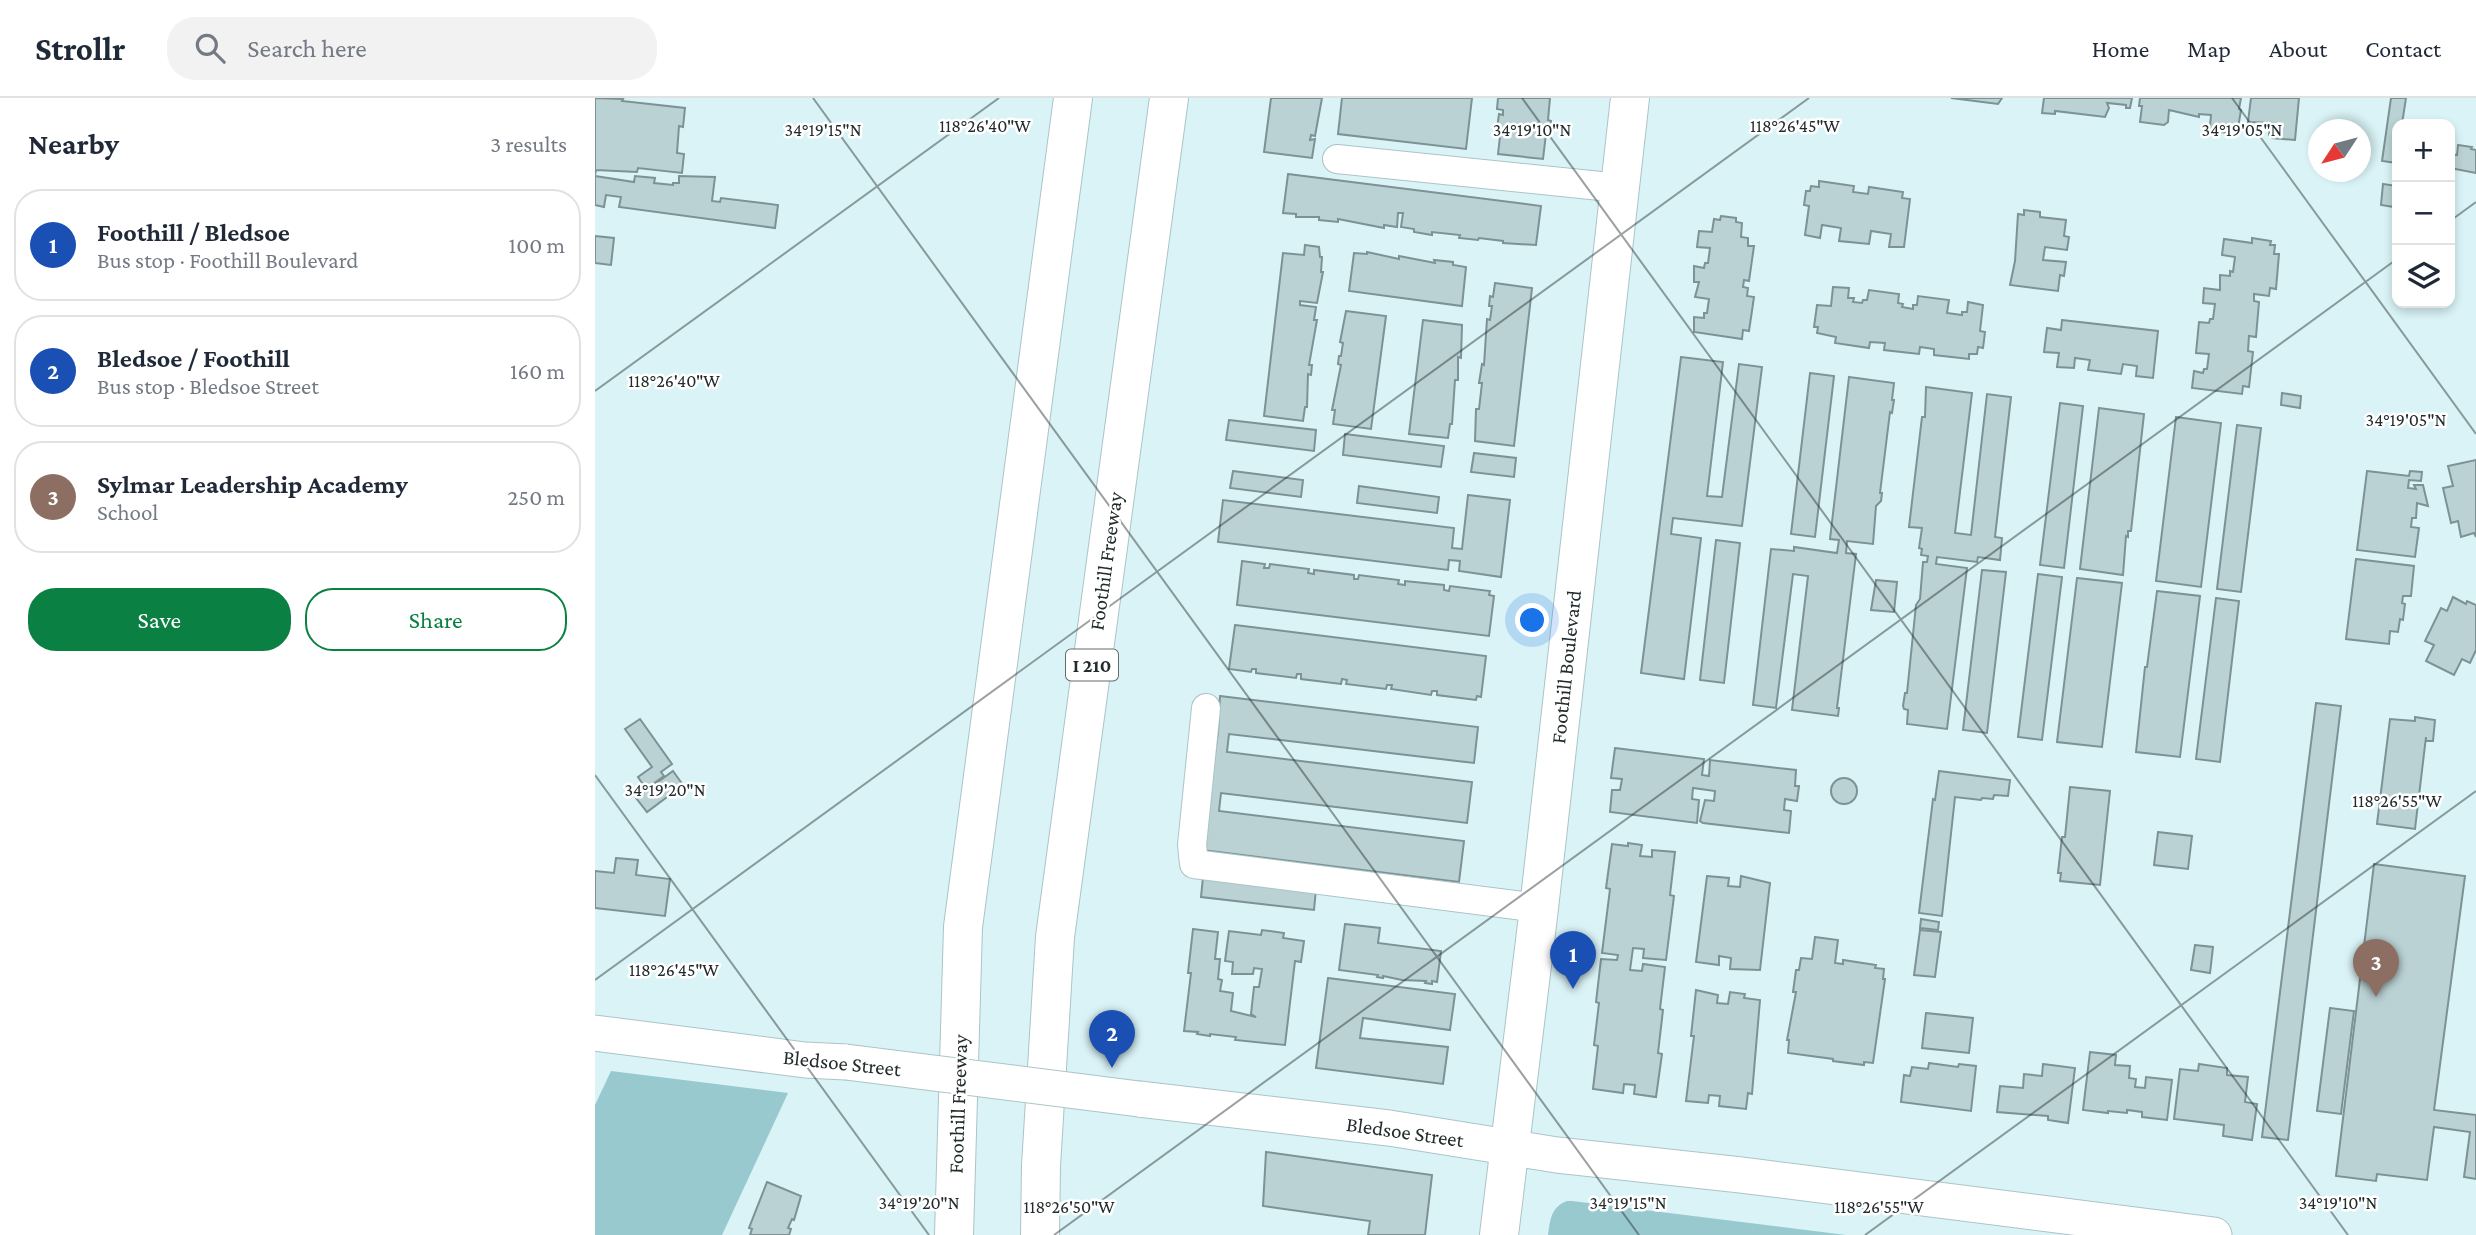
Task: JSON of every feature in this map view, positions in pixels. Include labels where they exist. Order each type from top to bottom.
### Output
[{"type":"main road","name":"Foothill Freeway","points":[[954,1235],[963,927],[1073,98]]},
{"type":"main road","name":"Foothill Freeway","points":[[1040,1235],[1041,1166],[1055,937],[1169,98]]},
{"type":"main road","name":"Foothill Boulevard","points":[[1499,1235],[1539,908],[1630,98]]},
{"type":"street","points":[[1337,159],[1620,188]]},
{"type":"street","points":[[1206,708],[1192,845],[1194,864],[1539,908]]},
{"type":"street","name":"Bledsoe Street","points":[[595,1033],[1388,1128],[1508,1149],[2214,1235]]},
{"type":"shaded area","points":[[611,1071],[788,1093],[722,1235],[595,1235],[595,1105]]},
{"type":"shaded area","points":[[1567,1201],[1846,1235],[1548,1235],[1554,1210]]},
{"type":"building","points":[[595,98],[685,108],[683,127],[679,126],[677,153],[684,154],[682,173],[638,168],[637,172],[596,170],[595,175]]},
{"type":"building","points":[[1271,98],[1322,98],[1315,136],[1311,135],[1310,140],[1315,139],[1312,158],[1264,152]]},
{"type":"building","points":[[1342,98],[1472,98],[1466,149],[1338,134]]},
{"type":"building","points":[[1498,98],[1550,98],[1550,134],[1546,134],[1543,159],[1498,154],[1501,128],[1497,128],[1499,114],[1503,115],[1503,110],[1497,109]]},
{"type":"building","points":[[1951,98],[2002,98],[1998,104]]},
{"type":"building","points":[[2044,98],[2132,98],[2130,108],[2107,103],[2109,108],[2105,117],[2055,111],[2055,114],[2042,113]]},
{"type":"building","points":[[2140,98],[2241,98],[2237,134],[2212,131],[2211,115],[2199,114],[2199,117],[2169,110],[2168,122],[2164,125],[2140,122]]},
{"type":"building","points":[[2251,98],[2299,98],[2295,140],[2272,138],[2269,135],[2273,123],[2248,122]]},
{"type":"building","points":[[2391,98],[2406,98],[2403,119],[2392,119],[2392,162],[2382,161]]},
{"type":"building","points":[[2458,145],[2476,150],[2476,173],[2455,169]]},
{"type":"building","points":[[1288,174],[1541,206],[1536,245],[1414,232],[1414,229],[1401,227],[1403,213],[1398,213],[1397,227],[1384,225],[1384,228],[1338,219],[1338,222],[1319,220],[1319,217],[1296,217],[1296,214],[1283,213]]},
{"type":"building","points":[[595,176],[634,182],[635,176],[655,178],[654,183],[673,185],[679,183],[679,176],[715,177],[712,201],[720,202],[721,198],[778,205],[775,228],[619,207],[621,197],[606,195],[604,207],[595,205]]},
{"type":"building","points":[[1819,181],[1854,186],[1853,192],[1868,194],[1869,187],[1903,192],[1902,198],[1910,199],[1904,247],[1889,247],[1891,234],[1871,231],[1869,244],[1839,241],[1841,228],[1822,225],[1820,238],[1805,235],[1809,206],[1804,205],[1806,191],[1810,191],[1811,186],[1819,187]]},
{"type":"building","points":[[2383,184],[2392,185],[2392,207],[2381,205]]},
{"type":"building","points":[[2024,210],[2040,212],[2040,217],[2066,220],[2064,236],[2069,237],[2067,250],[2045,247],[2043,260],[2066,262],[2064,276],[2060,275],[2058,291],[2010,285],[2015,261],[2018,214],[2024,215]]},
{"type":"building","points":[[1721,216],[1736,218],[1736,222],[1742,223],[1741,237],[1748,238],[1748,246],[1754,246],[1749,281],[1744,280],[1743,287],[1748,288],[1747,296],[1754,297],[1749,331],[1743,330],[1742,339],[1694,332],[1694,317],[1704,318],[1709,299],[1695,297],[1699,282],[1694,282],[1694,266],[1704,268],[1705,263],[1708,263],[1710,248],[1697,247],[1699,231],[1712,232],[1714,219],[1720,220]]},
{"type":"building","points":[[595,236],[614,238],[611,265],[595,263]]},
{"type":"building","points":[[2252,238],[2271,241],[2270,245],[2275,245],[2274,254],[2279,254],[2276,289],[2270,288],[2269,296],[2254,294],[2254,301],[2259,302],[2256,337],[2249,336],[2248,351],[2253,352],[2249,387],[2243,386],[2242,394],[2192,388],[2194,371],[2203,373],[2204,369],[2207,369],[2209,354],[2196,353],[2199,322],[2209,323],[2210,319],[2213,319],[2215,304],[2203,303],[2204,288],[2220,290],[2220,275],[2230,276],[2230,271],[2233,272],[2235,257],[2222,255],[2224,239],[2252,243]]},
{"type":"building","points":[[1305,245],[1319,247],[1323,272],[1317,303],[1300,301],[1300,305],[1316,307],[1314,320],[1317,320],[1303,421],[1264,416],[1283,253],[1304,255]]},
{"type":"building","points":[[1367,252],[1399,259],[1399,256],[1435,263],[1434,260],[1453,262],[1453,265],[1466,267],[1462,306],[1349,291],[1354,253]]},
{"type":"building","points":[[1495,283],[1532,288],[1514,446],[1475,441],[1476,409],[1479,409],[1482,383],[1479,383],[1482,364],[1484,365],[1487,319],[1490,320],[1490,296],[1493,297]]},
{"type":"building","points":[[1833,287],[1849,288],[1848,298],[1854,298],[1853,302],[1862,303],[1867,300],[1869,290],[1899,294],[1898,303],[1903,304],[1902,307],[1913,309],[1913,305],[1917,305],[1918,296],[1949,300],[1947,313],[1962,315],[1962,312],[1967,312],[1968,302],[1983,305],[1980,331],[1985,332],[1983,348],[1978,347],[1977,354],[1969,354],[1969,359],[1934,355],[1934,349],[1920,347],[1919,354],[1884,350],[1885,343],[1870,342],[1869,348],[1835,343],[1836,337],[1817,333],[1818,327],[1814,327],[1817,305],[1831,306]]},
{"type":"building","points":[[1346,311],[1386,316],[1371,429],[1333,424],[1335,410],[1332,410],[1341,365],[1338,364],[1343,343],[1340,342]]},
{"type":"building","points":[[1423,320],[1462,325],[1461,358],[1458,357],[1458,380],[1455,380],[1452,424],[1448,438],[1409,434]]},
{"type":"building","points":[[2062,320],[2158,331],[2153,378],[2136,376],[2137,366],[2123,364],[2121,374],[2088,370],[2090,360],[2075,358],[2074,368],[2057,367],[2059,353],[2044,352],[2047,328],[2061,330]]},
{"type":"building","points":[[1681,357],[1723,362],[1707,496],[1722,497],[1739,364],[1762,367],[1742,526],[1673,518],[1671,534],[1701,538],[1684,679],[1641,673]]},
{"type":"building","points":[[1810,373],[1834,376],[1815,537],[1791,534]]},
{"type":"building","points":[[1849,377],[1894,383],[1894,400],[1892,413],[1890,412],[1881,501],[1876,506],[1873,544],[1847,541],[1846,553],[1856,554],[1838,716],[1792,710],[1808,576],[1793,574],[1776,708],[1753,705],[1771,549],[1794,551],[1794,547],[1837,553],[1839,540],[1830,539]]},
{"type":"building","points":[[1926,387],[1972,393],[1955,533],[1971,535],[1987,394],[2011,397],[1995,537],[2002,538],[2000,560],[1978,557],[1977,562],[1937,557],[1936,564],[1967,568],[1947,729],[1907,724],[1908,710],[1903,706],[1907,693],[1923,562],[1927,562],[1928,556],[1921,555],[1922,549],[1919,548],[1922,528],[1909,527],[1922,417],[1925,417]]},
{"type":"building","points":[[2282,393],[2301,396],[2300,408],[2281,405]]},
{"type":"building","points":[[2060,403],[2083,406],[2064,568],[2040,565]]},
{"type":"building","points":[[2099,408],[2144,414],[2131,531],[2128,531],[2128,537],[2126,536],[2123,575],[2080,569]]},
{"type":"building","points":[[2176,417],[2221,423],[2201,587],[2156,581]]},
{"type":"building","points":[[1229,420],[1316,430],[1314,451],[1226,440]]},
{"type":"building","points":[[2237,425],[2261,428],[2241,592],[2217,589]]},
{"type":"building","points":[[1345,434],[1444,446],[1441,467],[1343,455]]},
{"type":"building","points":[[1474,453],[1516,458],[1514,477],[1471,472]]},
{"type":"building","points":[[2476,460],[2476,537],[2474,533],[2461,537],[2458,521],[2451,523],[2443,488],[2453,486],[2448,466]]},
{"type":"building","points":[[1233,471],[1303,480],[1301,497],[1230,488]]},
{"type":"building","points":[[2367,471],[2409,476],[2410,471],[2422,472],[2421,481],[2409,480],[2408,488],[2416,489],[2414,485],[2423,485],[2428,506],[2417,503],[2416,518],[2412,518],[2411,527],[2419,528],[2415,557],[2357,550]]},
{"type":"building","points":[[1359,486],[1439,497],[1437,513],[1357,503]]},
{"type":"building","points":[[1468,495],[1510,500],[1501,577],[1459,571],[1460,561],[1449,560],[1448,570],[1218,542],[1223,500],[1454,528],[1452,548],[1462,549]]},
{"type":"building","points":[[1716,540],[1740,543],[1724,683],[1700,680]]},
{"type":"building","points":[[2356,559],[2414,566],[2411,596],[2403,596],[2403,620],[2400,619],[2398,632],[2390,631],[2389,644],[2346,639]]},
{"type":"building","points":[[1242,561],[1265,564],[1264,568],[1269,568],[1270,564],[1309,569],[1308,573],[1314,574],[1314,570],[1354,575],[1354,579],[1358,579],[1359,575],[1399,580],[1398,584],[1405,585],[1405,581],[1444,585],[1444,590],[1449,591],[1450,586],[1490,591],[1489,595],[1494,596],[1489,636],[1237,605]]},
{"type":"building","points":[[1982,570],[2006,572],[1987,733],[1963,730]]},
{"type":"building","points":[[2038,574],[2062,577],[2042,740],[2018,737]]},
{"type":"building","points":[[2077,578],[2122,583],[2102,747],[2057,742]]},
{"type":"building","points":[[1876,580],[1897,582],[1894,612],[1871,610]]},
{"type":"building","points":[[2157,591],[2200,596],[2180,757],[2136,752]]},
{"type":"building","points":[[2453,597],[2466,604],[2467,601],[2476,605],[2476,650],[2470,663],[2462,659],[2454,675],[2426,661],[2434,645],[2425,641],[2441,608],[2447,611]]},
{"type":"building","points":[[2216,598],[2239,601],[2220,762],[2196,759]]},
{"type":"building","points":[[1235,625],[1486,656],[1481,697],[1477,696],[1476,700],[1437,695],[1437,691],[1432,691],[1431,695],[1391,689],[1392,685],[1387,685],[1386,689],[1346,684],[1347,680],[1342,679],[1341,684],[1301,679],[1301,674],[1297,674],[1296,678],[1256,673],[1256,669],[1251,672],[1229,669]]},
{"type":"building","points":[[1220,696],[1478,727],[1474,763],[1229,734],[1227,752],[1472,782],[1467,823],[1221,793],[1219,811],[1464,841],[1459,882],[1202,850],[1218,732]]},
{"type":"building","points":[[2316,703],[2341,706],[2288,1140],[2262,1137]]},
{"type":"building","points":[[2415,717],[2435,720],[2433,741],[2426,741],[2426,737],[2415,829],[2377,824],[2390,719],[2415,721]]},
{"type":"building","points":[[640,719],[672,764],[661,772],[664,776],[646,789],[638,777],[652,767],[625,729]]},
{"type":"building","points":[[1615,748],[1704,759],[1702,775],[1709,776],[1710,760],[1796,770],[1795,786],[1799,786],[1797,801],[1785,799],[1784,810],[1791,811],[1789,833],[1703,823],[1700,821],[1705,800],[1714,801],[1715,791],[1693,788],[1692,799],[1699,800],[1697,823],[1610,812],[1612,790],[1620,790],[1622,779],[1611,778]]},
{"type":"building","points":[[673,771],[683,785],[647,812],[636,798]]},
{"type":"building","points":[[1939,771],[2010,780],[2008,796],[1994,795],[1993,799],[1981,800],[1955,797],[1942,916],[1919,913]]},
{"type":"building","points":[[1844,778],[1854,781],[1857,791],[1854,801],[1844,804],[1834,801],[1831,791],[1834,781]]},
{"type":"building","points":[[2070,787],[2110,791],[2100,885],[2060,881],[2061,873],[2058,873]]},
{"type":"building","points":[[2158,832],[2192,836],[2188,869],[2154,865]]},
{"type":"building","points":[[1628,843],[1642,845],[1640,856],[1652,857],[1652,850],[1675,852],[1670,895],[1674,896],[1666,960],[1643,958],[1644,949],[1633,948],[1630,970],[1642,971],[1643,964],[1665,967],[1658,1053],[1662,1054],[1656,1097],[1634,1094],[1635,1085],[1624,1084],[1623,1093],[1593,1089],[1598,1046],[1594,1045],[1599,1003],[1596,1002],[1601,959],[1617,960],[1618,955],[1602,953],[1610,889],[1606,888],[1612,844],[1628,846]]},
{"type":"building","points":[[616,858],[638,860],[636,875],[670,879],[665,916],[595,908],[595,871],[614,873]]},
{"type":"building","points":[[2374,864],[2465,876],[2434,1110],[2476,1115],[2476,1179],[2464,1177],[2470,1132],[2434,1127],[2427,1180],[2377,1174],[2376,1181],[2336,1176]]},
{"type":"building","points":[[1707,876],[1729,878],[1728,886],[1740,887],[1741,876],[1770,883],[1760,970],[1730,969],[1731,958],[1719,956],[1719,965],[1696,962]]},
{"type":"building","points":[[1203,877],[1316,889],[1314,910],[1201,897]]},
{"type":"building","points":[[1921,919],[1939,922],[1938,930],[1920,928]]},
{"type":"building","points":[[1345,924],[1380,928],[1378,943],[1441,951],[1437,982],[1432,981],[1432,984],[1425,983],[1426,981],[1383,978],[1339,970]]},
{"type":"building","points":[[1193,929],[1218,932],[1215,959],[1220,959],[1220,991],[1233,993],[1231,1011],[1256,1017],[1251,1014],[1254,987],[1259,987],[1262,969],[1254,968],[1253,974],[1232,974],[1233,962],[1225,961],[1229,931],[1261,935],[1262,930],[1284,933],[1283,938],[1304,941],[1301,962],[1295,961],[1285,1045],[1184,1031]]},
{"type":"building","points":[[1920,930],[1941,932],[1935,977],[1914,975]]},
{"type":"building","points":[[1815,937],[1838,940],[1835,963],[1843,964],[1843,960],[1876,965],[1875,968],[1884,969],[1885,979],[1873,1063],[1864,1062],[1864,1065],[1788,1053],[1787,1040],[1796,992],[1793,992],[1796,970],[1799,970],[1801,958],[1812,959]]},
{"type":"building","points":[[2195,945],[2213,947],[2210,973],[2191,970]]},
{"type":"building","points":[[1328,978],[1455,994],[1450,1030],[1363,1018],[1360,1038],[1448,1047],[1443,1084],[1316,1068]]},
{"type":"building","points":[[1696,990],[1718,995],[1717,1003],[1728,1004],[1730,992],[1745,994],[1744,998],[1760,1000],[1752,1094],[1748,1093],[1746,1109],[1719,1106],[1720,1096],[1709,1095],[1708,1103],[1686,1101],[1694,1036],[1691,1036]]},
{"type":"building","points":[[2330,1008],[2354,1011],[2341,1114],[2317,1111]]},
{"type":"building","points":[[1926,1013],[1973,1018],[1969,1053],[1922,1048]]},
{"type":"building","points":[[2090,1052],[2116,1055],[2115,1065],[2130,1066],[2129,1078],[2136,1079],[2135,1087],[2145,1088],[2146,1077],[2172,1080],[2167,1120],[2142,1117],[2142,1112],[2127,1110],[2127,1113],[2108,1113],[2083,1110]]},
{"type":"building","points":[[1929,1063],[1958,1067],[1959,1064],[1976,1066],[1971,1111],[1901,1102],[1904,1075],[1910,1076],[1912,1067],[1928,1069]]},
{"type":"building","points":[[2043,1064],[2075,1068],[2068,1123],[2048,1120],[2048,1116],[1997,1112],[2000,1086],[2023,1088],[2024,1074],[2042,1076]]},
{"type":"building","points":[[2199,1064],[2227,1068],[2227,1075],[2248,1077],[2245,1102],[2257,1104],[2252,1140],[2223,1136],[2224,1125],[2174,1119],[2180,1069],[2198,1071]]},
{"type":"building","points":[[1266,1152],[1432,1175],[1425,1235],[1368,1235],[1370,1221],[1263,1206]]},
{"type":"building","points":[[767,1182],[801,1196],[794,1220],[792,1219],[788,1228],[791,1229],[789,1235],[750,1235],[752,1229],[749,1228]]},
{"type":"place","name":"Foothill / Bledsoe","points":[[1573,989]]},
{"type":"place","name":"Sylmar Leadership Academy","points":[[2376,997]]},
{"type":"place","name":"Bledsoe / Foothill","points":[[1112,1068]]}]
